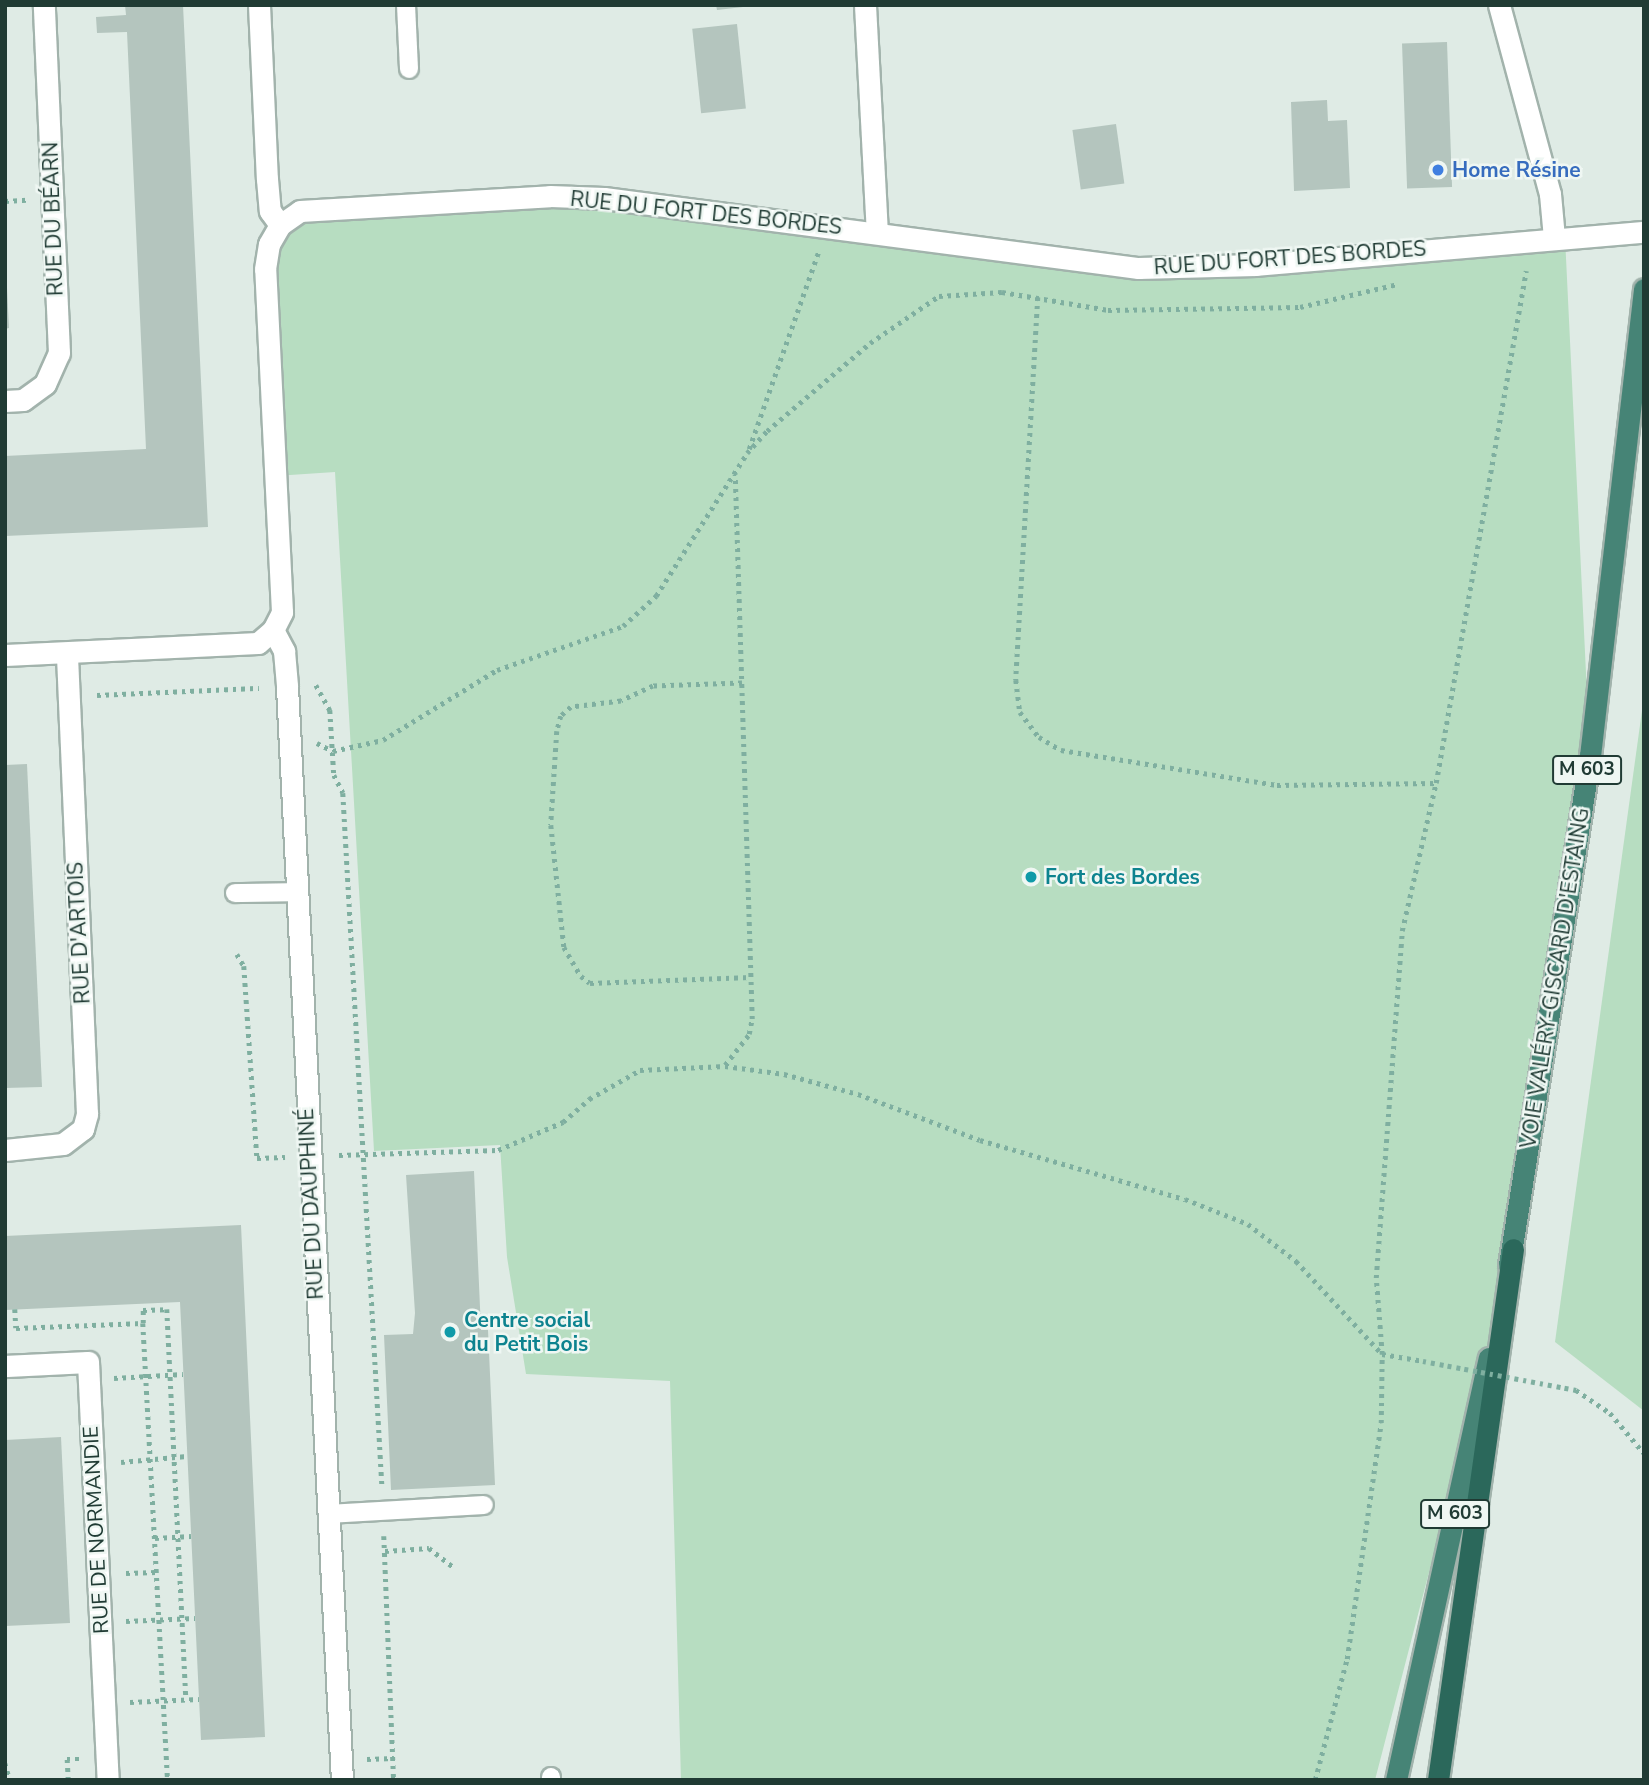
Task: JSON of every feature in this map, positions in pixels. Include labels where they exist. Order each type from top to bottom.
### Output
[{"type":"highway","name":"VOIE VALÉRY-GISCARD D'ESTAING","points":[[1513,1249],[1590,756],[1644,289]]},
{"type":"highway","name":"M 603","points":[[1396,1780],[1513,1249]]},
{"type":"highway","points":[[1438,1780],[1513,1249]]},
{"type":"street","name":"RUE DU BÉARN","points":[[5,401],[23,400],[45,384],[59,354],[44,5]]},
{"type":"street","points":[[5,655],[258,643],[272,630],[282,612],[265,269],[269,244],[280,225],[271,211],[267,179],[258,5]]},
{"type":"street","points":[[865,5],[877,232]]},
{"type":"street","points":[[1499,5],[1560,238]]},
{"type":"street","name":"RUE DU FORT DES BORDES","points":[[280,225],[300,211],[318,208],[550,195],[604,198],[825,225],[1138,268],[1256,265],[1644,232]]},
{"type":"street","name":"RUE DU DAUPHINÉ","points":[[272,630],[284,651],[342,1780]]},
{"type":"street","name":"RUE D'ARTOIS","points":[[5,1150],[63,1144],[83,1129],[87,1114],[67,653]]},
{"type":"street","points":[[5,1366],[88,1362],[88,1381]]},
{"type":"street","name":"RUE DE NORMANDIE","points":[[88,1381],[108,1780]]},
{"type":"lane","points":[[406,5],[409,69]]},
{"type":"lane","points":[[235,893],[296,892]]},
{"type":"lane","points":[[328,1514],[484,1506]]},
{"type":"path","points":[[289,741],[310,739],[333,751],[383,740],[497,670],[623,626],[656,596],[747,453],[825,225]]},
{"type":"path","points":[[1315,1780],[1347,1659],[1381,1423],[1382,1354],[1376,1278],[1402,931],[1436,783],[1521,313],[1527,266],[1513,267]]},
{"type":"path","points":[[747,453],[870,343],[939,296],[1002,292],[1108,310],[1300,307],[1409,282]]},
{"type":"path","points":[[1038,297],[1016,680],[1020,712],[1039,737],[1061,750],[1277,785],[1436,783]]},
{"type":"path","points":[[725,1066],[749,1034],[751,977],[735,473]]},
{"type":"path","points":[[741,684],[653,686],[621,701],[571,706],[561,716],[557,731],[551,825],[564,947],[581,976],[590,983],[751,977]]},
{"type":"path","points":[[237,954],[244,966],[257,1158],[498,1150],[564,1122],[589,1099],[640,1070],[725,1066],[784,1074],[858,1094],[980,1140],[1185,1199],[1248,1224],[1296,1261],[1382,1354],[1576,1390],[1610,1413],[1644,1453]]},
{"type":"path","points":[[15,1309],[16,1328],[143,1322]]},
{"type":"path","points":[[168,1780],[143,1310],[167,1309],[187,1699]]},
{"type":"path","points":[[88,1381],[183,1374]]},
{"type":"path","points":[[93,1465],[187,1456]]},
{"type":"path","points":[[155,1538],[191,1536]]},
{"type":"path","points":[[385,1550],[429,1548],[453,1567]]},
{"type":"path","points":[[100,1622],[195,1618]]},
{"type":"path","points":[[104,1703],[199,1699]]},
{"type":"path","points":[[5,1763],[10,1780]]},
{"type":"green space","points":[[550,196],[1138,268],[1565,237],[1590,756],[1513,1249],[1375,1780],[681,1780],[670,1381],[526,1374],[507,1257],[500,1145],[374,1151],[335,472],[275,476],[265,269],[300,211]]},
{"type":"green space","points":[[1644,696],[1644,1411],[1555,1342]]},
{"type":"building","points":[[125,5],[183,5],[208,527],[5,536],[5,456],[146,449],[127,32],[97,33],[96,17],[126,15]]},
{"type":"building","points":[[716,5],[743,5],[743,7],[717,10]]},
{"type":"building","points":[[737,24],[746,109],[701,113],[692,29]]},
{"type":"building","points":[[1447,42],[1452,187],[1407,188],[1402,44]]},
{"type":"building","points":[[1327,100],[1328,121],[1347,120],[1350,188],[1294,191],[1291,102]]},
{"type":"building","points":[[1116,124],[1124,183],[1081,190],[1072,130]]},
{"type":"building","points":[[5,288],[9,328],[5,329]]},
{"type":"building","points":[[27,764],[42,1087],[5,1088],[5,765]]},
{"type":"building","name":"Centre social du Petit Bois","points":[[474,1171],[481,1330],[488,1330],[495,1485],[391,1490],[384,1335],[413,1334],[415,1313],[406,1175]]},
{"type":"building","points":[[241,1225],[265,1737],[201,1740],[180,1302],[5,1310],[5,1236]]},
{"type":"building","points":[[61,1437],[70,1623],[5,1626],[5,1440]]},
{"type":"place","name":"Home Résine","points":[[1438,170]]},
{"type":"place","name":"Fort des Bordes","points":[[1031,877]]},
{"type":"place","name":"Centre social du Petit Bois","points":[[450,1332]]}]
